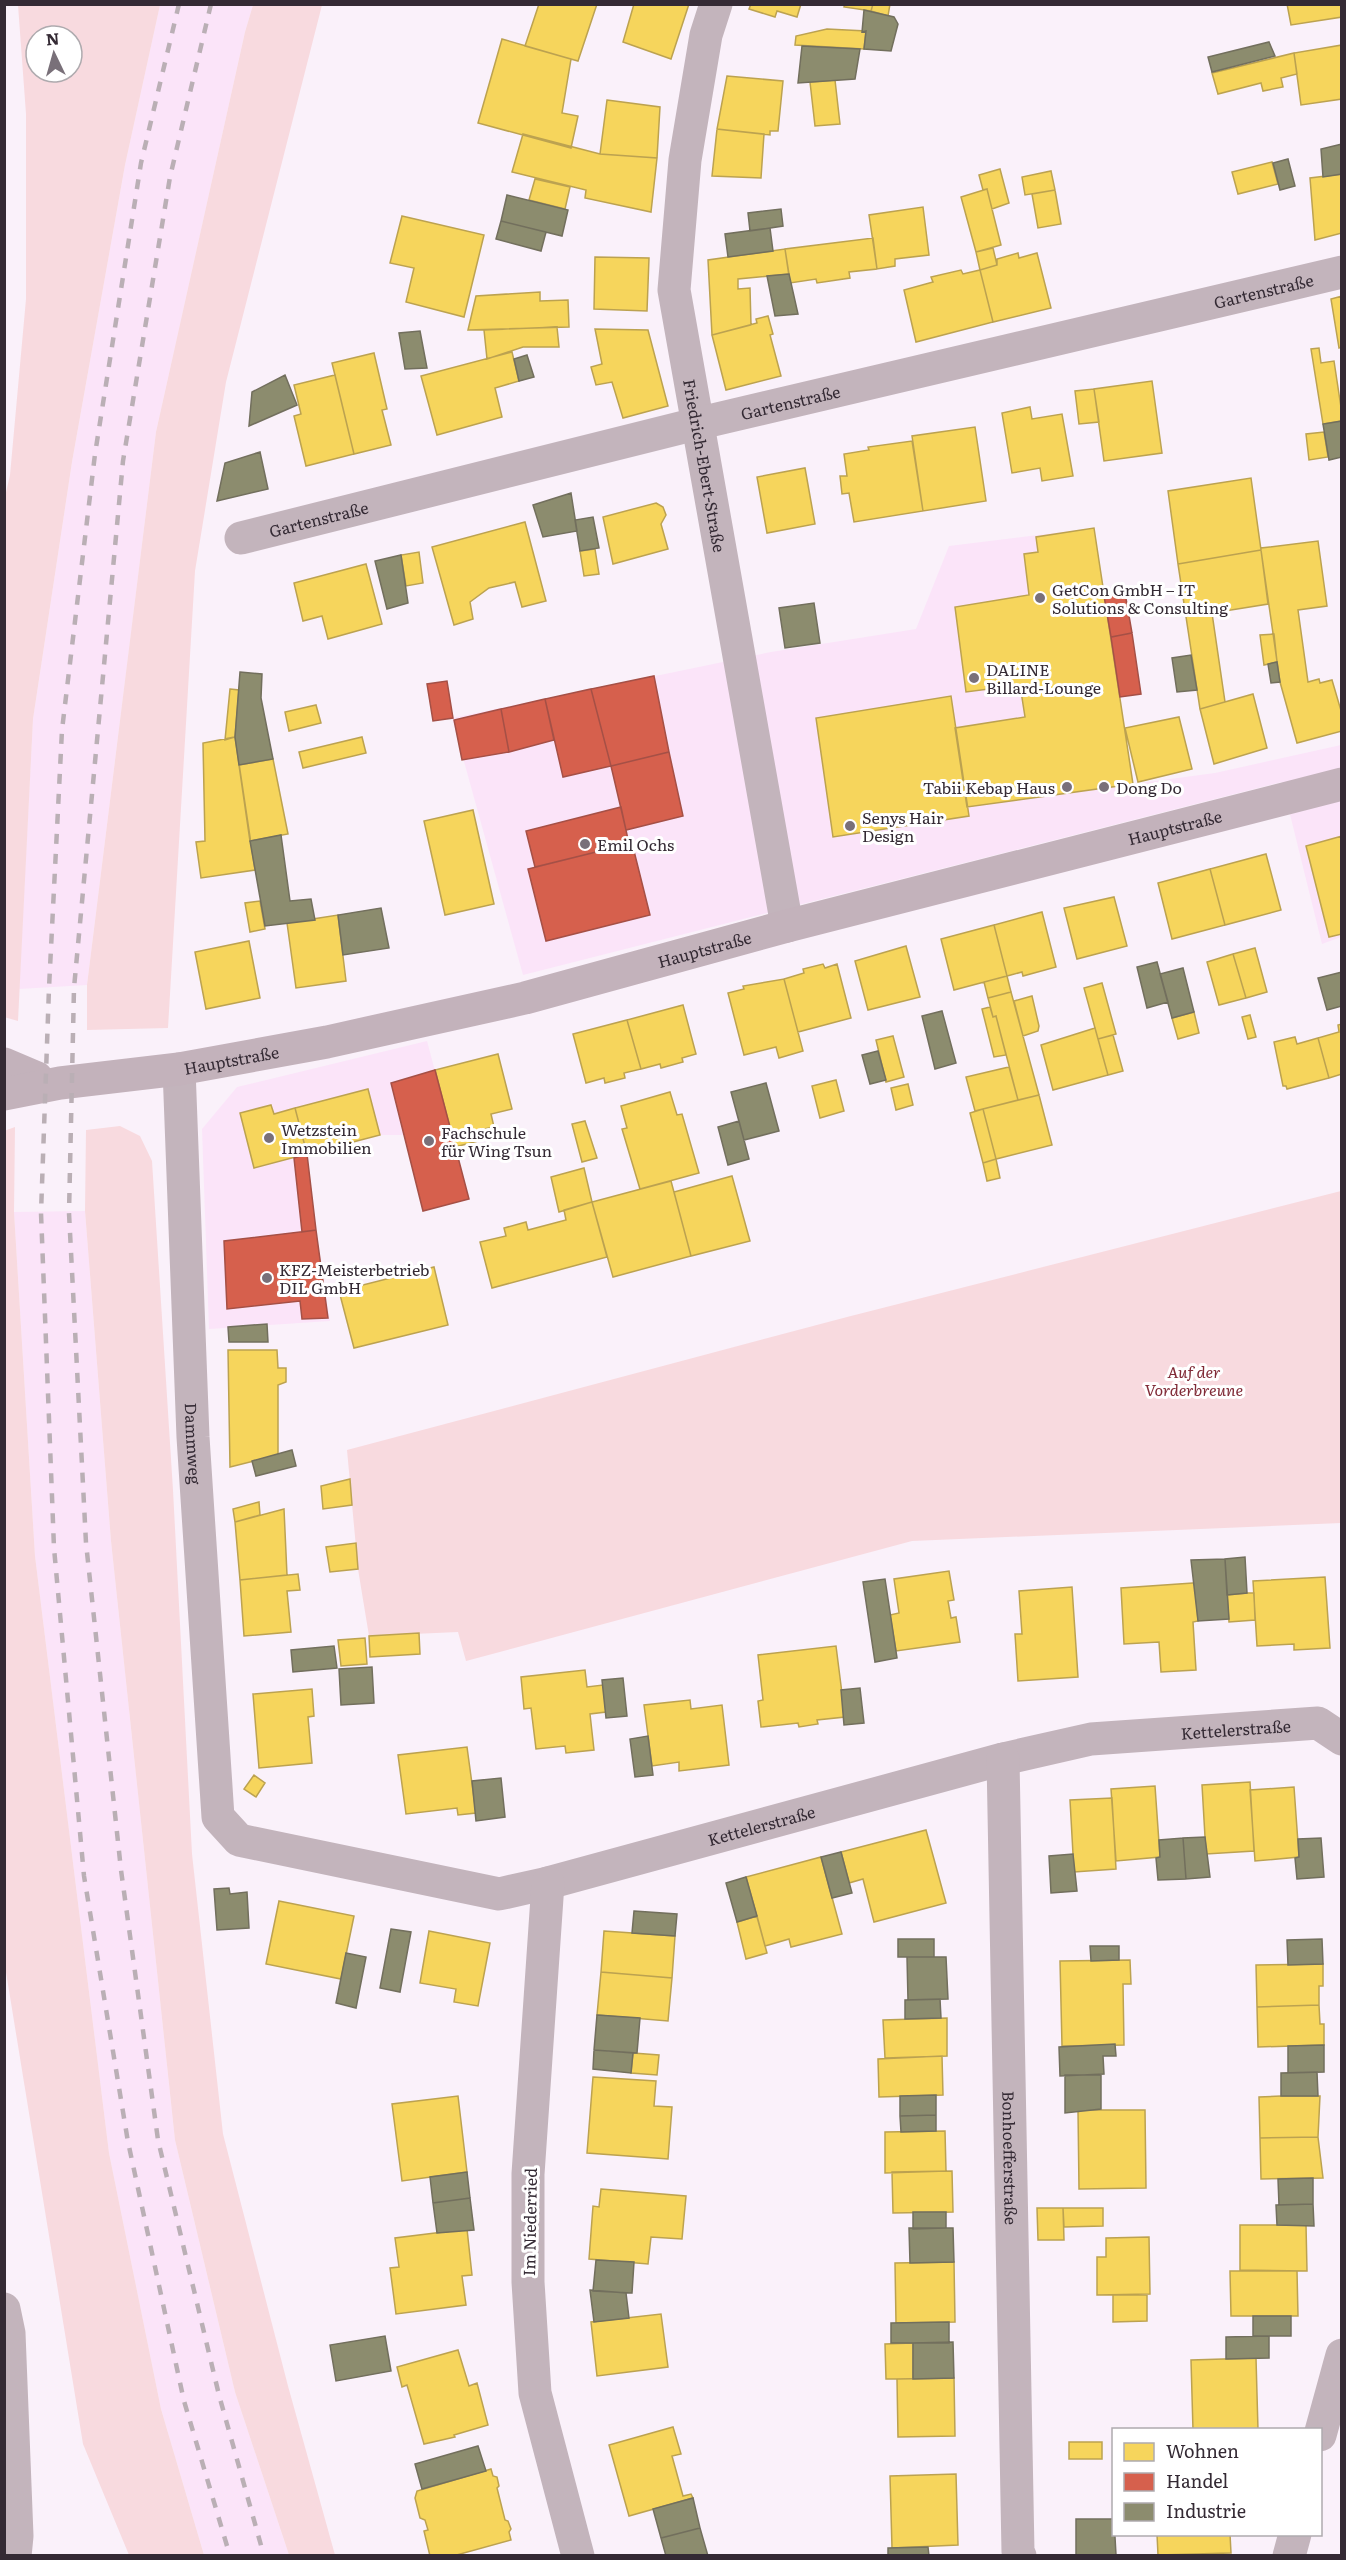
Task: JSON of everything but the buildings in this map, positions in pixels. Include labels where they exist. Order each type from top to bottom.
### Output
[{"type":"main road","name":"Hauptstraße","points":[[4,1078],[49,1080],[178,1069],[327,1042],[525,998],[787,926],[1341,784]]},
{"type":"main road","points":[[4,1064],[49,1080]]},
{"type":"main road","name":"Hauptstraße","points":[[4,1094],[49,1080]]},
{"type":"street","name":"Friedrich-Ebert-Straße","points":[[716,4],[706,35],[685,160],[674,290],[787,926]]},
{"type":"street","name":"Gartenstraße","points":[[241,538],[696,424],[1341,272]]},
{"type":"street","name":"Dammweg","points":[[178,1069],[193,1437],[218,1817]]},
{"type":"street","name":"Kettelerstraße","points":[[218,1817],[239,1840],[499,1894],[548,1883],[1003,1759],[1091,1739],[1330,1731]]},
{"type":"street","name":"Bonhoefferstraße","points":[[1003,1759],[1018,2552],[1020,2556]]},
{"type":"street","name":"Im Niederried","points":[[548,1883],[528,2174],[528,2282],[535,2393],[578,2556]]},
{"type":"street","points":[[6,2325],[17,2536],[15,2556]]},
{"type":"street","points":[[1322,2428],[1341,2355]]},
{"type":"street","points":[[1289,2556],[1295,2536]]},
{"type":"shaded area","points":[[160,5],[253,5],[245,32],[156,432],[87,985],[19,989],[33,719],[72,462],[125,165]]},
{"type":"shaded area","points":[[1094,528],[1133,784],[1215,773],[1341,745],[1341,937],[1322,944],[1282,782],[523,975],[452,718],[771,652],[916,629],[949,546]]},
{"type":"shaded area","points":[[427,1041],[469,1199],[423,1211],[404,1135],[380,1135],[307,1154],[330,1321],[209,1329],[202,1129],[237,1087]]},
{"type":"shaded area","points":[[85,1211],[111,1541],[175,2140],[235,2392],[289,2555],[204,2555],[161,2409],[109,2153],[35,1556],[14,1212]]},
{"type":"green space","points":[[18,5],[160,5],[125,165],[72,462],[33,719],[18,1021],[4,1017],[4,501],[10,475],[26,299],[26,114]]},
{"type":"green space","points":[[253,5],[322,5],[226,382],[195,571],[168,1028],[87,1030],[87,985],[156,432],[245,32]]},
{"type":"green space","points":[[120,1126],[140,1136],[152,1161],[173,1490],[192,1854],[223,2134],[288,2386],[335,2555],[289,2555],[235,2392],[175,2140],[111,1541],[85,1211],[86,1130]]},
{"type":"green space","points":[[15,1127],[14,1212],[35,1556],[109,2153],[161,2409],[204,2555],[129,2555],[83,2444],[5,1966],[4,1131]]},
{"type":"green space","name":"Auf der Vorderbreune","points":[[1341,1191],[1341,1523],[912,1541],[466,1661],[458,1632],[369,1636],[358,1569],[347,1450],[847,1317]]},
{"type":"railway","points":[[179,4],[141,163],[95,454],[62,730],[41,1213],[54,1548],[84,1876],[128,2142],[184,2401],[230,2556]]},
{"type":"railway","points":[[211,4],[170,177],[123,461],[74,988],[69,1213],[86,1543],[121,1870],[158,2140],[219,2395],[264,2556]]},
{"type":"place","name":"GetCon GmbH – IT Solutions & Consulting","points":[[1040,598]]},
{"type":"place","name":"DALINE Billard-Lounge","points":[[974,678]]},
{"type":"place","name":"Tabii Kebap Haus","points":[[1067,787]]},
{"type":"place","name":"Dong Do","points":[[1104,787]]},
{"type":"place","name":"Senys Hair Design","points":[[850,826]]},
{"type":"place","name":"Emil Ochs","points":[[585,844]]},
{"type":"place","name":"Wetzstein Immobilien","points":[[269,1138]]},
{"type":"place","name":"Fachschule für Wing Tsun","points":[[429,1141]]},
{"type":"place","name":"KFZ-Meisterbetrieb DIL GmbH","points":[[267,1278]]}]
